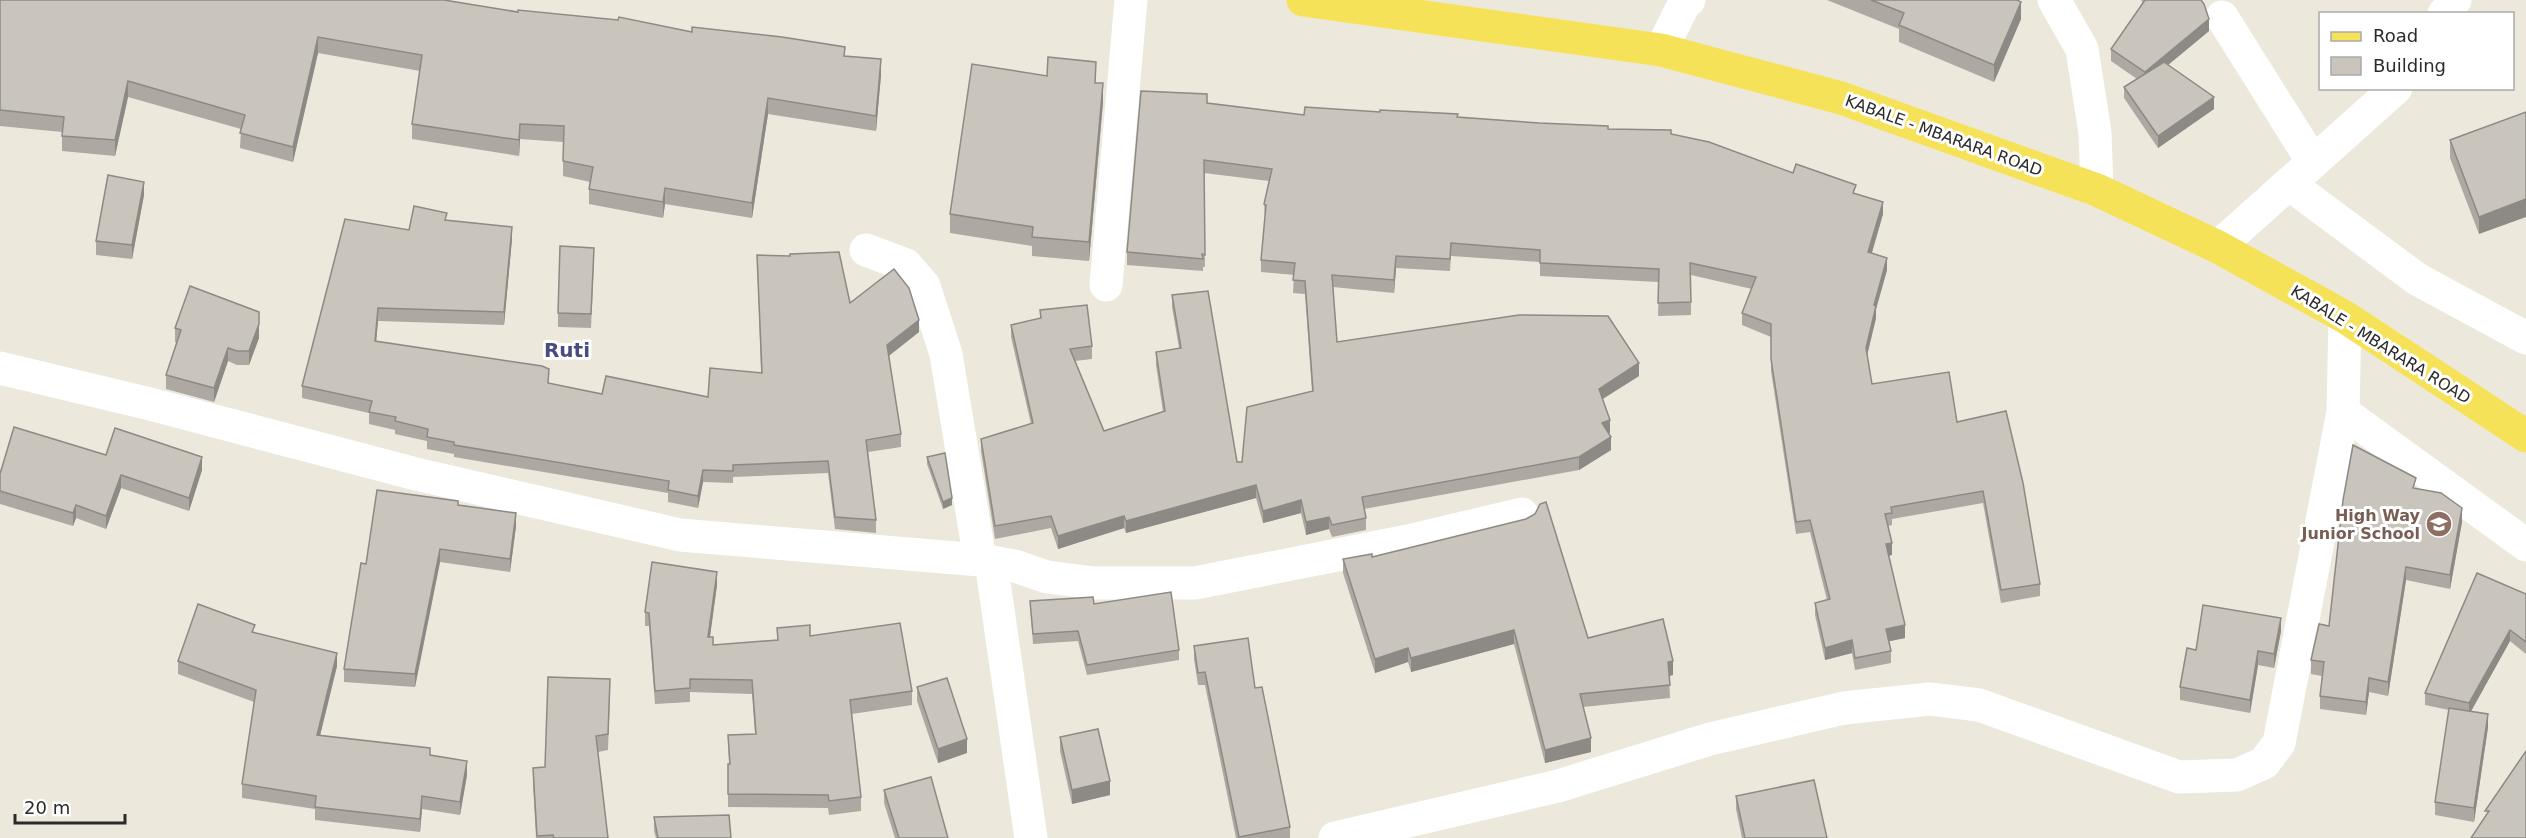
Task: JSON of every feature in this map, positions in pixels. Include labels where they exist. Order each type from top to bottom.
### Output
[{"type":"main road","name":"KABALE - MBARARA ROAD","points":[[1303,0],[1661,50],[1841,98],[2097,190],[2218,247],[2345,317],[2523,429]]},
{"type":"street","points":[[1106,285],[1131,0]]},
{"type":"street","points":[[1661,50],[1684,4],[1689,0]]},
{"type":"street","points":[[2054,0],[2082,49],[2095,134],[2097,190]]},
{"type":"street","points":[[2446,12],[2456,0]]},
{"type":"street","points":[[2222,17],[2313,162]]},
{"type":"street","points":[[2218,247],[2394,90]]},
{"type":"street","points":[[2289,184],[2417,279],[2526,338]]},
{"type":"street","points":[[867,249],[906,265],[924,286],[946,354],[986,561],[1031,838]]},
{"type":"street","points":[[1335,838],[1558,786],[1710,739],[1844,708],[1930,699],[1979,705],[2179,777],[2237,775],[2264,763],[2279,743],[2343,412],[2345,317]]},
{"type":"street","points":[[0,368],[150,404],[416,474],[680,535],[986,561],[1015,566],[1047,577],[1094,583],[1195,583],[1408,542],[1522,514]]},
{"type":"street","points":[[2343,412],[2526,545]]},
{"type":"building","points":[[0,0],[444,0],[518,12],[518,10],[618,20],[619,17],[692,32],[692,27],[782,37],[845,47],[844,56],[881,59],[876,116],[768,98],[752,203],[665,188],[663,202],[589,189],[593,167],[563,161],[564,126],[520,124],[519,140],[412,124],[422,55],[318,37],[293,147],[240,133],[245,115],[128,81],[115,140],[62,136],[64,117],[0,110]]},
{"type":"building","points":[[1871,0],[2017,0],[2021,2],[1994,65],[1899,25],[1904,13]]},
{"type":"building","points":[[2145,0],[2201,0],[2209,19],[2145,72],[2111,49]]},
{"type":"building","points":[[1048,57],[1096,62],[1095,83],[1103,83],[1089,242],[1032,237],[1033,227],[950,214],[972,64],[1047,76]]},
{"type":"building","points":[[2164,62],[2214,97],[2158,136],[2124,87]]},
{"type":"building","points":[[1141,91],[1207,94],[1207,103],[1304,115],[1305,107],[1380,112],[1380,110],[1458,114],[1457,117],[1539,123],[1608,126],[1608,129],[1671,130],[1671,134],[1709,142],[1793,173],[1796,164],[1856,185],[1853,193],[1883,202],[1868,252],[1887,258],[1874,305],[1876,306],[1866,348],[1872,384],[1949,372],[1957,422],[2006,411],[2023,483],[2040,584],[2001,590],[1983,491],[1891,507],[1892,513],[1885,514],[1892,543],[1886,544],[1905,625],[1886,629],[1891,651],[1855,658],[1852,640],[1825,648],[1815,603],[1830,599],[1810,520],[1796,522],[1771,359],[1771,324],[1742,313],[1756,277],[1690,263],[1691,302],[1658,303],[1659,269],[1540,263],[1540,250],[1451,243],[1450,259],[1396,256],[1394,280],[1332,275],[1337,342],[1519,315],[1608,316],[1639,363],[1599,389],[1610,420],[1602,423],[1611,437],[1579,457],[1362,497],[1366,518],[1332,525],[1329,517],[1306,522],[1301,500],[1263,511],[1256,485],[1126,521],[1124,516],[1058,536],[1051,516],[995,526],[981,439],[1033,423],[1011,325],[1041,318],[1040,310],[1087,305],[1092,346],[1070,349],[1104,431],[1165,411],[1156,352],[1181,348],[1172,295],[1208,291],[1237,462],[1242,462],[1247,407],[1313,391],[1305,281],[1293,280],[1295,263],[1261,260],[1266,205],[1264,204],[1272,169],[1204,160],[1205,255],[1202,254],[1203,259],[1127,252]]},
{"type":"building","points":[[2526,112],[2526,199],[2479,217],[2450,140]]},
{"type":"building","points":[[108,175],[144,182],[132,245],[96,241]]},
{"type":"building","points":[[414,206],[447,213],[445,220],[512,227],[504,312],[378,308],[375,341],[542,366],[549,369],[548,383],[602,394],[606,376],[708,397],[710,368],[762,373],[757,255],[790,256],[790,254],[839,252],[850,303],[894,269],[909,288],[919,320],[887,345],[901,434],[866,440],[876,520],[835,517],[828,461],[733,465],[733,471],[703,470],[698,496],[668,490],[669,481],[454,445],[454,442],[427,437],[428,429],[395,421],[396,417],[369,412],[372,401],[302,386],[345,219],[409,230]]},
{"type":"building","points":[[560,246],[594,248],[591,314],[558,313]]},
{"type":"building","points":[[190,286],[259,312],[259,324],[249,351],[228,348],[214,388],[166,375],[181,330],[175,328]]},
{"type":"building","points":[[14,427],[106,455],[115,428],[202,457],[189,498],[121,475],[106,516],[76,505],[73,513],[0,491],[0,474]]},
{"type":"building","points":[[2353,445],[2416,478],[2413,488],[2441,493],[2462,508],[2450,575],[2406,567],[2388,682],[2369,678],[2366,702],[2320,696],[2324,662],[2311,660],[2319,624],[2329,626],[2343,500]]},
{"type":"building","points":[[945,453],[952,498],[943,502],[927,457]]},
{"type":"building","points":[[377,490],[458,501],[458,505],[516,513],[510,559],[440,549],[415,674],[344,669],[361,563],[366,564]]},
{"type":"building","points":[[1546,502],[1588,638],[1663,619],[1673,661],[1668,662],[1670,685],[1580,694],[1591,738],[1545,750],[1514,630],[1411,658],[1408,648],[1375,659],[1343,559],[1372,554],[1372,557],[1526,519],[1535,514],[1540,504]]},
{"type":"building","points":[[652,562],[717,572],[708,637],[713,637],[713,645],[778,640],[777,628],[810,625],[810,636],[900,623],[912,691],[850,700],[861,797],[829,801],[828,795],[728,794],[728,764],[730,764],[728,735],[756,734],[752,680],[690,679],[690,688],[655,691],[649,613],[645,612]]},
{"type":"building","points":[[2477,573],[2526,594],[2526,642],[2510,630],[2469,703],[2425,693]]},
{"type":"building","points":[[1171,592],[1179,650],[1087,665],[1078,631],[1033,634],[1030,601],[1093,597],[1094,604]]},
{"type":"building","points":[[198,604],[255,625],[252,632],[337,653],[317,735],[430,748],[430,755],[467,761],[460,802],[422,796],[420,819],[315,807],[316,796],[242,784],[256,690],[178,661]]},
{"type":"building","points":[[2203,605],[2281,618],[2274,654],[2258,651],[2250,700],[2180,687],[2187,648],[2196,650]]},
{"type":"building","points":[[1248,638],[1255,688],[1262,687],[1290,827],[1239,837],[1205,672],[1198,673],[1194,646]]},
{"type":"building","points":[[548,677],[610,679],[608,734],[596,736],[608,838],[537,836],[533,768],[545,767]]},
{"type":"building","points":[[947,678],[967,739],[938,749],[917,687]]},
{"type":"building","points":[[2449,708],[2488,714],[2474,808],[2435,802]]},
{"type":"building","points":[[1098,729],[1110,781],[1072,790],[1060,737]]},
{"type":"building","points":[[2526,751],[2526,838],[2471,838],[2489,811],[2485,811]]},
{"type":"building","points":[[931,777],[948,838],[899,838],[884,790]]},
{"type":"building","points":[[1814,780],[1827,838],[1745,838],[1736,796]]},
{"type":"building","points":[[729,815],[731,838],[658,838],[654,817]]},
{"type":"place","name":"High Way Junior School","points":[[2439,524]]},
{"type":"district","name":"Ruti","points":[[567,350]]}]
